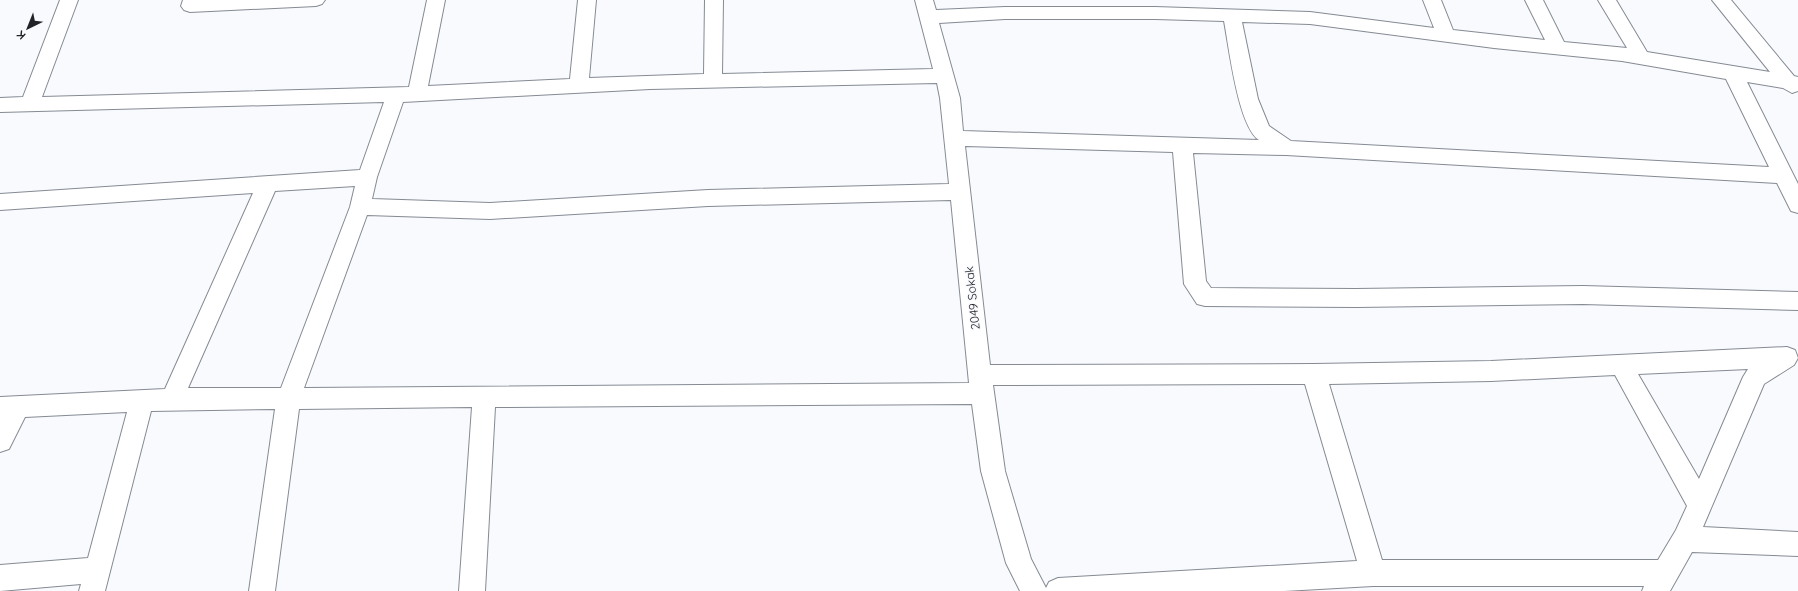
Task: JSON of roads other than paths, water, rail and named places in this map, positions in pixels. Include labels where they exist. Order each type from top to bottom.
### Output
[{"type":"street","points":[[30,103],[69,0]]},
{"type":"street","points":[[192,0],[190,6],[316,0]]},
{"type":"street","points":[[417,94],[436,0]]},
{"type":"street","points":[[580,86],[588,0]]},
{"type":"street","points":[[713,81],[714,0]]},
{"type":"street","points":[[1292,0],[1298,18]]},
{"type":"street","points":[[1432,0],[1446,36]]},
{"type":"street","points":[[1534,0],[1558,48]]},
{"type":"street","points":[[1607,0],[1641,57]]},
{"type":"street","points":[[1721,0],[1795,86]]},
{"type":"street","points":[[926,8],[1166,7],[1232,17],[1310,18],[1446,36],[1641,57],[1733,73],[1795,86]]},
{"type":"street","name":"2049 Sokak","points":[[926,8],[950,98],[993,470],[1019,563],[1034,591]]},
{"type":"street","points":[[1232,17],[1248,99],[1261,131],[1287,148]]},
{"type":"street","points":[[1733,73],[1798,205]]},
{"type":"street","points":[[0,105],[30,103],[396,95],[713,81],[944,76]]},
{"type":"street","points":[[262,591],[288,399],[360,207],[368,176],[396,95]]},
{"type":"street","points":[[954,138],[1287,148],[1784,176]]},
{"type":"street","points":[[1182,145],[1195,284],[1205,297],[1356,298],[1583,295],[1798,301]]},
{"type":"street","points":[[0,202],[368,176]]},
{"type":"street","points":[[172,399],[268,183]]},
{"type":"street","points":[[360,207],[490,211],[708,198],[960,192]]},
{"type":"street","points":[[0,441],[9,408],[172,399],[484,398],[1314,374],[1491,371],[1621,365],[1792,354]]},
{"type":"street","points":[[1058,591],[1373,573],[1660,582],[1684,540],[1755,377],[1792,354]]},
{"type":"street","points":[[1621,365],[1700,505]]},
{"type":"street","points":[[1314,374],[1373,573]]},
{"type":"street","points":[[472,591],[484,398]]},
{"type":"street","points":[[0,578],[95,581],[142,401]]},
{"type":"street","points":[[1684,540],[1798,544]]}]
